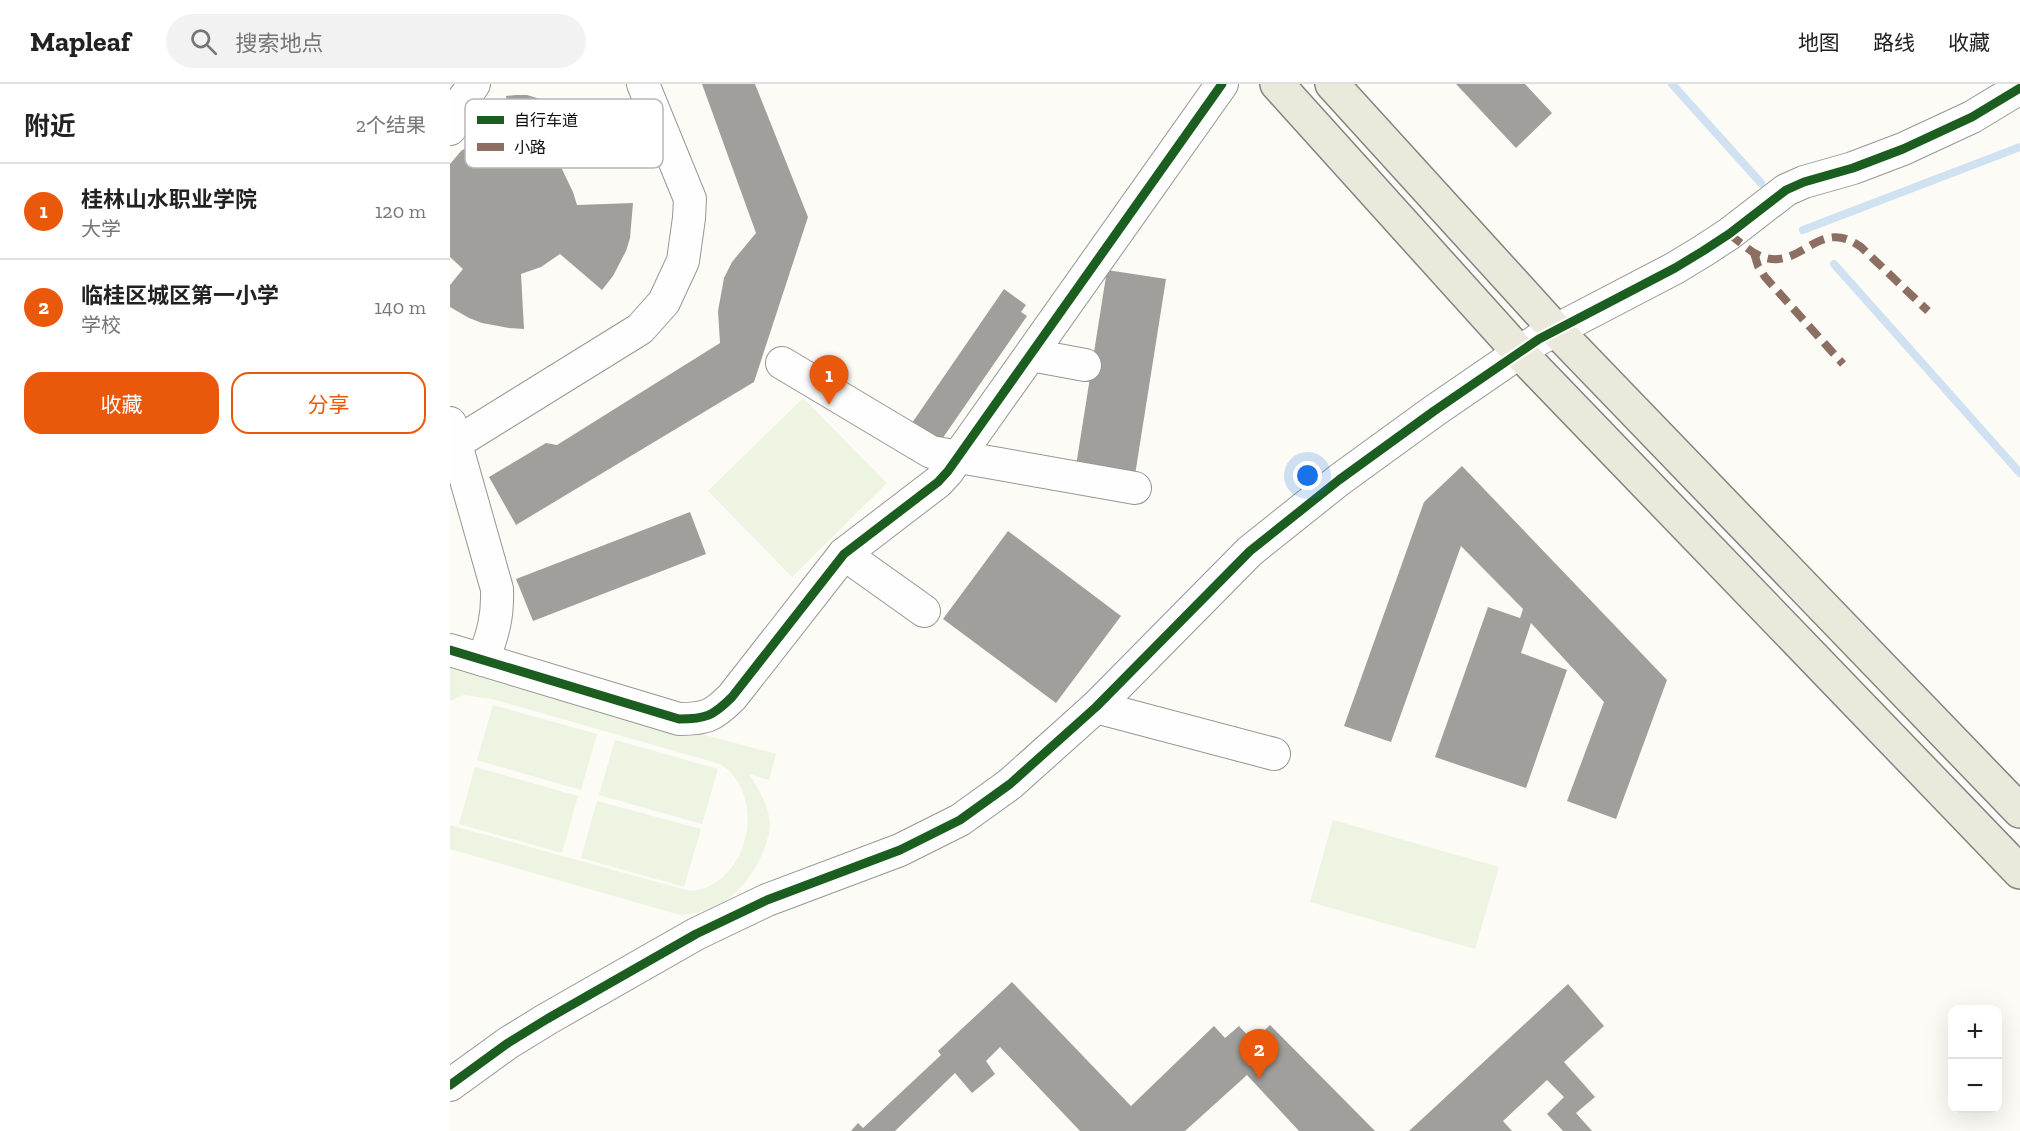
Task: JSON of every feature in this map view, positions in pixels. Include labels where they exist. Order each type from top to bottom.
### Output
[{"type":"main road","points":[[1277,84],[1520,352],[2020,872]]},
{"type":"main road","points":[[1332,84],[1556,330],[2020,811]]},
{"type":"street","points":[[450,129],[460,104],[474,84]]},
{"type":"street","points":[[643,84],[649,99]]},
{"type":"street","points":[[450,650],[679,718],[699,719],[716,713],[732,697],[844,554],[938,482],[958,458],[1222,84]]},
{"type":"street","points":[[450,1085],[508,1043],[547,1019],[696,934],[767,900],[900,850],[960,820],[1010,784],[1095,707],[1224,576],[1284,522],[1434,411],[1556,330],[1703,251],[1786,190],[1904,149],[1972,117],[2020,88]]},
{"type":"street","points":[[483,660],[495,629],[498,609],[497,589],[453,433],[640,329],[664,302],[682,261],[690,218],[690,199],[663,133]]},
{"type":"street","points":[[1030,355],[1085,365]]},
{"type":"street","points":[[782,363],[931,452],[1136,488]]},
{"type":"street","points":[[844,554],[924,611]]},
{"type":"street","points":[[1095,707],[1274,754]]},
{"type":"green space","points":[[803,398],[887,483],[792,577],[708,491]]},
{"type":"green space","points":[[450,667],[776,754],[769,780],[749,774],[766,804],[770,825],[763,852],[749,877],[741,887],[720,904],[695,913],[680,915],[450,849],[450,825],[690,891],[710,886],[726,874],[738,857],[746,837],[748,816],[744,796],[735,778],[720,764],[492,699],[464,695],[450,701]]},
{"type":"green space","points":[[493,705],[597,734],[581,790],[477,760]]},
{"type":"green space","points":[[615,740],[718,769],[702,824],[599,795]]},
{"type":"green space","points":[[475,767],[578,796],[562,853],[459,824]]},
{"type":"green space","points":[[597,801],[701,829],[684,887],[581,858]]},
{"type":"green space","points":[[1333,820],[1499,867],[1475,949],[1310,902]]},
{"type":"building","points":[[702,84],[755,84],[808,217],[754,382],[516,525],[489,477],[546,443],[557,445],[720,343],[718,311],[724,278],[732,262],[756,233]]},
{"type":"building","points":[[1456,84],[1525,84],[1552,113],[1516,148]]},
{"type":"building","points":[[527,95],[540,99],[506,99],[506,96]]},
{"type":"building","points":[[465,148],[465,168],[561,168],[577,205],[633,203],[630,238],[626,251],[613,276],[602,290],[560,254],[541,267],[521,274],[524,329],[482,323],[450,307],[450,285],[463,269],[450,257],[450,164]]},
{"type":"building","points":[[1107,270],[1166,279],[1135,475],[1076,466]]},
{"type":"building","points":[[1004,289],[1026,305],[1021,312],[1027,316],[940,442],[912,423]]},
{"type":"building","points":[[1462,466],[1667,680],[1616,819],[1567,801],[1604,702],[1531,623],[1521,653],[1567,670],[1526,788],[1435,757],[1488,607],[1520,618],[1523,609],[1461,546],[1391,742],[1344,726],[1424,502]]},
{"type":"building","points":[[690,512],[706,554],[533,621],[516,579]]},
{"type":"building","points":[[1008,531],[1121,616],[1056,703],[943,619]]},
{"type":"building","points":[[1012,982],[1131,1106],[1214,1026],[1225,1038],[1239,1026],[1253,1041],[1270,1025],[1375,1131],[1299,1131],[1247,1075],[1185,1131],[1080,1131],[1000,1047],[986,1061],[995,1074],[972,1093],[955,1073],[895,1131],[851,1131],[858,1123],[863,1128],[941,1055],[938,1051]]},
{"type":"building","points":[[1568,984],[1604,1026],[1564,1062],[1595,1097],[1576,1113],[1592,1131],[1563,1131],[1547,1114],[1564,1097],[1547,1080],[1503,1121],[1512,1131],[1409,1131]]},
{"type":"waterway","points":[[1672,84],[1761,183]]},
{"type":"waterway","points":[[1803,230],[2020,147]]},
{"type":"waterway","points":[[1834,264],[2020,473]]},
{"type":"marked path","points":[[1729,234],[1756,254],[1774,259],[1787,257],[1821,240],[1833,237],[1846,239],[1861,247],[1928,311]]},
{"type":"marked path","points":[[1754,253],[1765,277],[1843,364]]},
{"type":"cycle path","points":[[450,650],[679,719],[703,717],[720,708],[732,697],[844,554],[938,482],[948,471],[1222,84]]},
{"type":"cycle path","points":[[450,1085],[508,1043],[547,1019],[696,934],[767,900],[900,850],[960,820],[1010,784],[1096,707],[1250,551],[1339,480],[1434,411],[1539,339],[1703,251],[1786,190],[1903,149],[1972,117],[2020,88]]},
{"type":"place","name":"桂林山水职业学院","points":[[829,405]]},
{"type":"place","name":"临桂区城区第一小学","points":[[1259,1079]]}]
